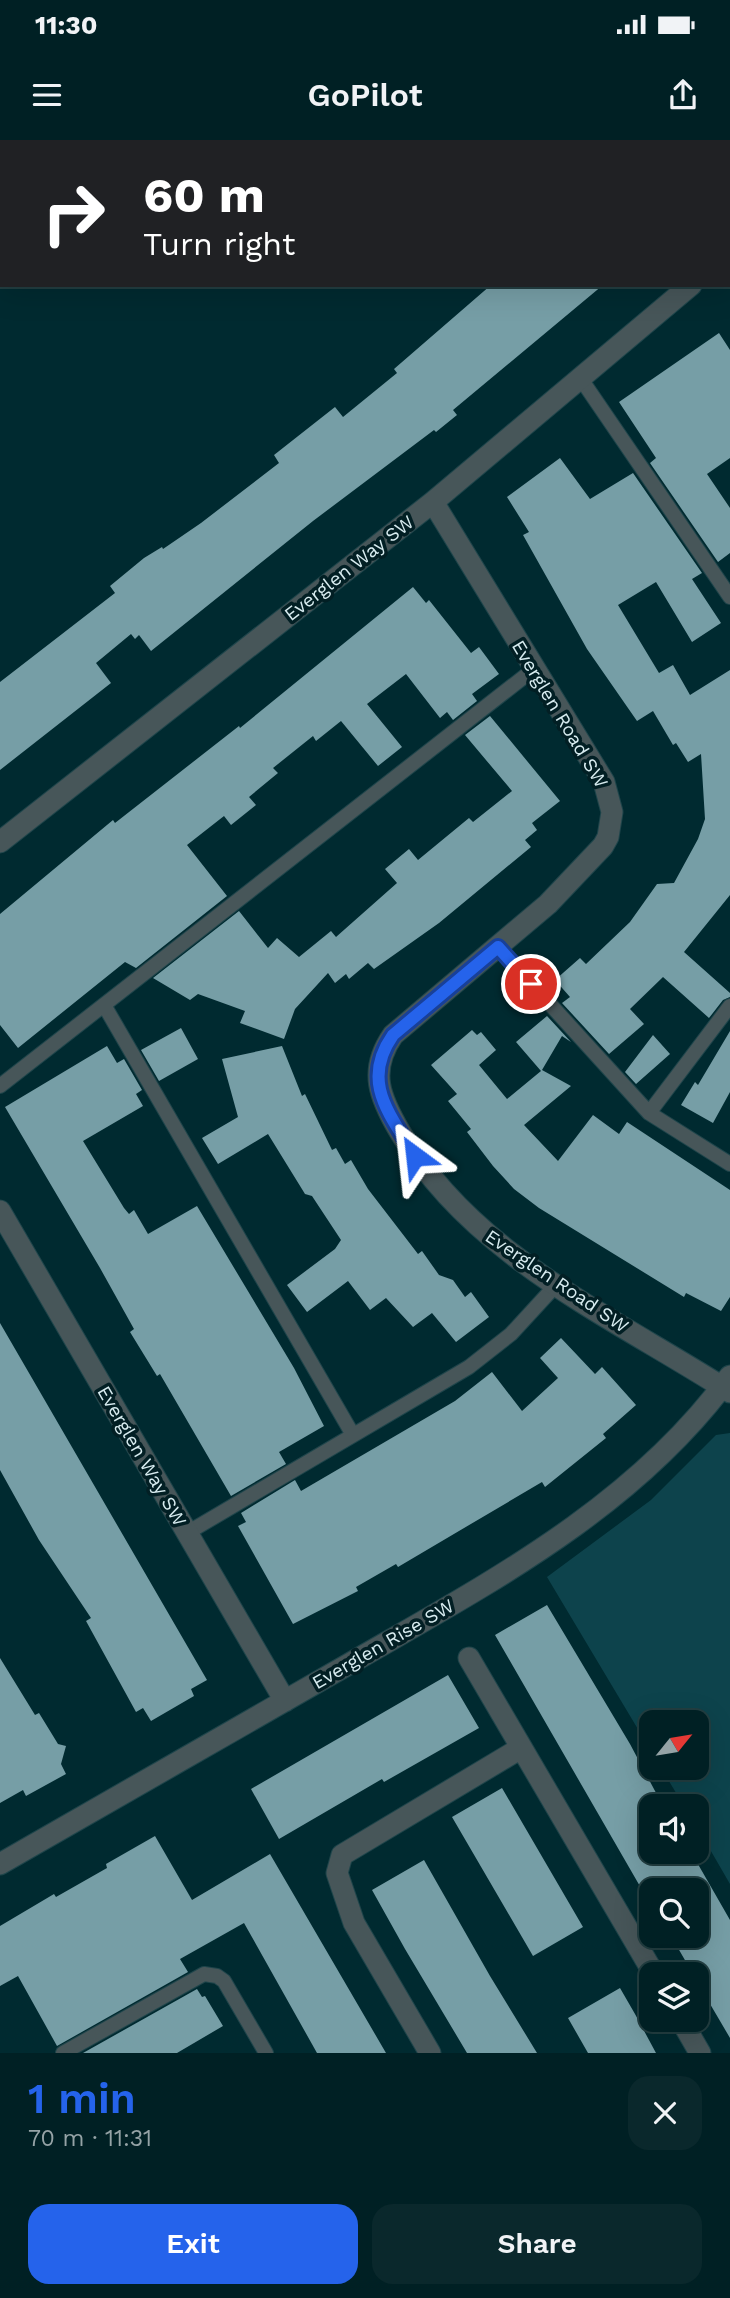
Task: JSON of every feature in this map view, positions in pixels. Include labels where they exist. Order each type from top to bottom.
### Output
[{"type":"street","name":"Everglen Way SW","points":[[0,842],[433,502],[689,287]]},
{"type":"street","name":"Everglen Road SW","points":[[433,502],[604,782],[610,798],[610,827],[604,846],[548,904],[393,1035],[379,1062],[377,1086],[383,1102],[415,1156],[442,1190],[482,1232],[557,1284],[727,1385]]},
{"type":"street","name":"Everglen Way SW","points":[[0,1211],[285,1701]]},
{"type":"street","name":"Everglen Rise SW","points":[[0,1864],[467,1595],[579,1523],[627,1488],[668,1449],[727,1385]]},
{"type":"street","points":[[469,1658],[647,1962]]},
{"type":"street","points":[[430,2053],[354,1923],[337,1873],[342,1855],[522,1748]]},
{"type":"street","points":[[688,2032],[700,2053]]},
{"type":"lane","points":[[581,379],[730,597]]},
{"type":"lane","points":[[0,1086],[534,669]]},
{"type":"lane","points":[[498,947],[649,1113],[730,1164]]},
{"type":"lane","points":[[104,1005],[353,1436]]},
{"type":"lane","points":[[649,1113],[730,1006]]},
{"type":"lane","points":[[187,1533],[469,1367],[510,1334],[557,1284]]},
{"type":"lane","points":[[63,2053],[204,1974],[217,1976],[223,1981],[266,2053]]},
{"type":"shaded area","points":[[730,1433],[730,1884],[709,1848],[709,1794],[677,1794],[668,1780],[709,1780],[709,1710],[639,1710],[639,1731],[547,1577],[651,1500],[716,1435]]},
{"type":"building","points":[[489,287],[601,287],[453,410],[457,415],[313,521],[151,651],[139,635],[135,639],[131,634],[96,663],[111,683],[0,770],[0,682],[115,593],[110,586],[144,558],[162,547],[163,549],[201,523],[279,463],[274,455],[335,407],[343,417],[397,373],[394,369]]},
{"type":"building","points":[[719,333],[730,350],[730,458],[707,474],[730,508],[730,553],[718,562],[650,463],[656,458],[619,402]]},
{"type":"building","points":[[560,458],[590,499],[633,473],[702,573],[692,579],[721,623],[692,642],[656,582],[618,605],[659,673],[673,665],[690,695],[730,670],[730,895],[684,952],[730,993],[730,997],[723,1000],[709,1018],[663,977],[630,1009],[644,1024],[609,1054],[562,1003],[570,997],[555,980],[580,958],[586,964],[630,922],[657,884],[674,883],[698,839],[705,819],[701,754],[688,762],[676,743],[673,745],[653,711],[637,721],[587,649],[523,535],[529,532],[507,497]]},
{"type":"building","points":[[413,587],[426,603],[429,600],[471,653],[479,647],[499,674],[472,694],[477,701],[453,720],[447,712],[440,718],[406,674],[367,704],[402,747],[378,766],[341,721],[316,741],[313,736],[273,768],[278,773],[249,797],[256,805],[231,825],[224,816],[187,845],[227,896],[136,968],[125,962],[18,1048],[0,1025],[0,914],[113,820],[115,823],[239,726],[240,728]]},
{"type":"building","points":[[490,716],[560,801],[532,823],[537,830],[525,840],[531,847],[439,923],[374,969],[368,963],[349,979],[346,974],[335,983],[328,973],[295,1009],[284,1039],[240,1023],[245,1011],[198,994],[190,1000],[153,978],[239,911],[268,948],[277,938],[299,957],[331,931],[336,937],[397,883],[385,869],[409,849],[418,860],[469,818],[473,822],[512,791],[465,735]]},
{"type":"building","points":[[547,1016],[571,1042],[562,1036],[542,1070],[571,1086],[524,1125],[558,1161],[593,1115],[619,1134],[627,1122],[730,1190],[730,1297],[721,1311],[686,1293],[684,1297],[539,1208],[514,1189],[467,1132],[471,1129],[448,1101],[457,1094],[431,1065],[472,1030],[477,1035],[481,1032],[496,1050],[479,1065],[507,1099],[541,1071],[516,1042]]},
{"type":"building","points":[[181,1028],[198,1059],[159,1081],[141,1050]]},
{"type":"building","points":[[730,1031],[730,1092],[713,1123],[681,1105],[695,1082],[698,1085]]},
{"type":"building","points":[[653,1035],[670,1054],[636,1084],[625,1072]]},
{"type":"building","points":[[107,1046],[117,1063],[124,1059],[142,1090],[136,1094],[143,1106],[83,1141],[124,1208],[129,1214],[134,1210],[148,1234],[197,1206],[294,1368],[324,1426],[279,1452],[286,1464],[231,1496],[160,1374],[157,1376],[130,1332],[134,1329],[5,1107]]},
{"type":"building","points":[[282,1046],[302,1096],[305,1094],[332,1150],[336,1148],[345,1164],[351,1160],[368,1189],[418,1254],[422,1251],[439,1275],[453,1280],[465,1297],[471,1292],[489,1317],[456,1342],[432,1313],[413,1327],[386,1298],[370,1310],[348,1281],[307,1312],[287,1285],[335,1249],[341,1240],[312,1196],[305,1194],[268,1134],[218,1164],[202,1138],[238,1117],[222,1059]]},
{"type":"building","points":[[0,1323],[207,1680],[191,1689],[194,1696],[151,1721],[143,1708],[136,1712],[86,1621],[91,1618],[39,1540],[0,1470]]},
{"type":"building","points":[[561,1338],[595,1374],[602,1367],[636,1405],[603,1434],[606,1438],[545,1487],[542,1482],[398,1567],[396,1564],[356,1587],[358,1591],[293,1624],[238,1526],[246,1522],[241,1513],[295,1480],[301,1491],[455,1401],[492,1372],[522,1411],[558,1378],[540,1358]]},
{"type":"building","points":[[547,1605],[639,1761],[639,1780],[649,1780],[657,1794],[639,1794],[639,1864],[698,1864],[706,1878],[639,1878],[639,1885],[495,1635]]},
{"type":"building","points":[[0,1658],[35,1715],[39,1713],[58,1744],[66,1746],[61,1764],[66,1774],[26,1796],[23,1790],[0,1803]]},
{"type":"building","points":[[448,1675],[479,1728],[384,1782],[382,1779],[279,1839],[251,1789]]},
{"type":"building","points":[[502,1788],[583,1927],[533,1956],[452,1817]]},
{"type":"building","points":[[155,1836],[192,1900],[270,1854],[386,2053],[317,2053],[244,1923],[180,1959],[188,1972],[57,2046],[18,1976],[0,1986],[0,1926],[54,1894],[56,1897],[107,1868],[106,1864]]},
{"type":"building","points":[[424,1860],[537,2053],[467,2053],[405,1949],[372,1890]]},
{"type":"building","points":[[709,1883],[730,1920],[730,2038],[709,2002],[709,1962],[686,1962],[678,1948],[709,1948]]},
{"type":"building","points":[[620,1988],[639,2022],[639,2032],[644,2032],[656,2053],[588,2053],[568,2018]]},
{"type":"building","points":[[197,1989],[202,1997],[205,1996],[223,2026],[177,2053],[83,2053]]},
{"type":"route","points":[[415,1156],[383,1102],[377,1086],[379,1062],[384,1048],[393,1035],[498,947],[531,984]]}]
